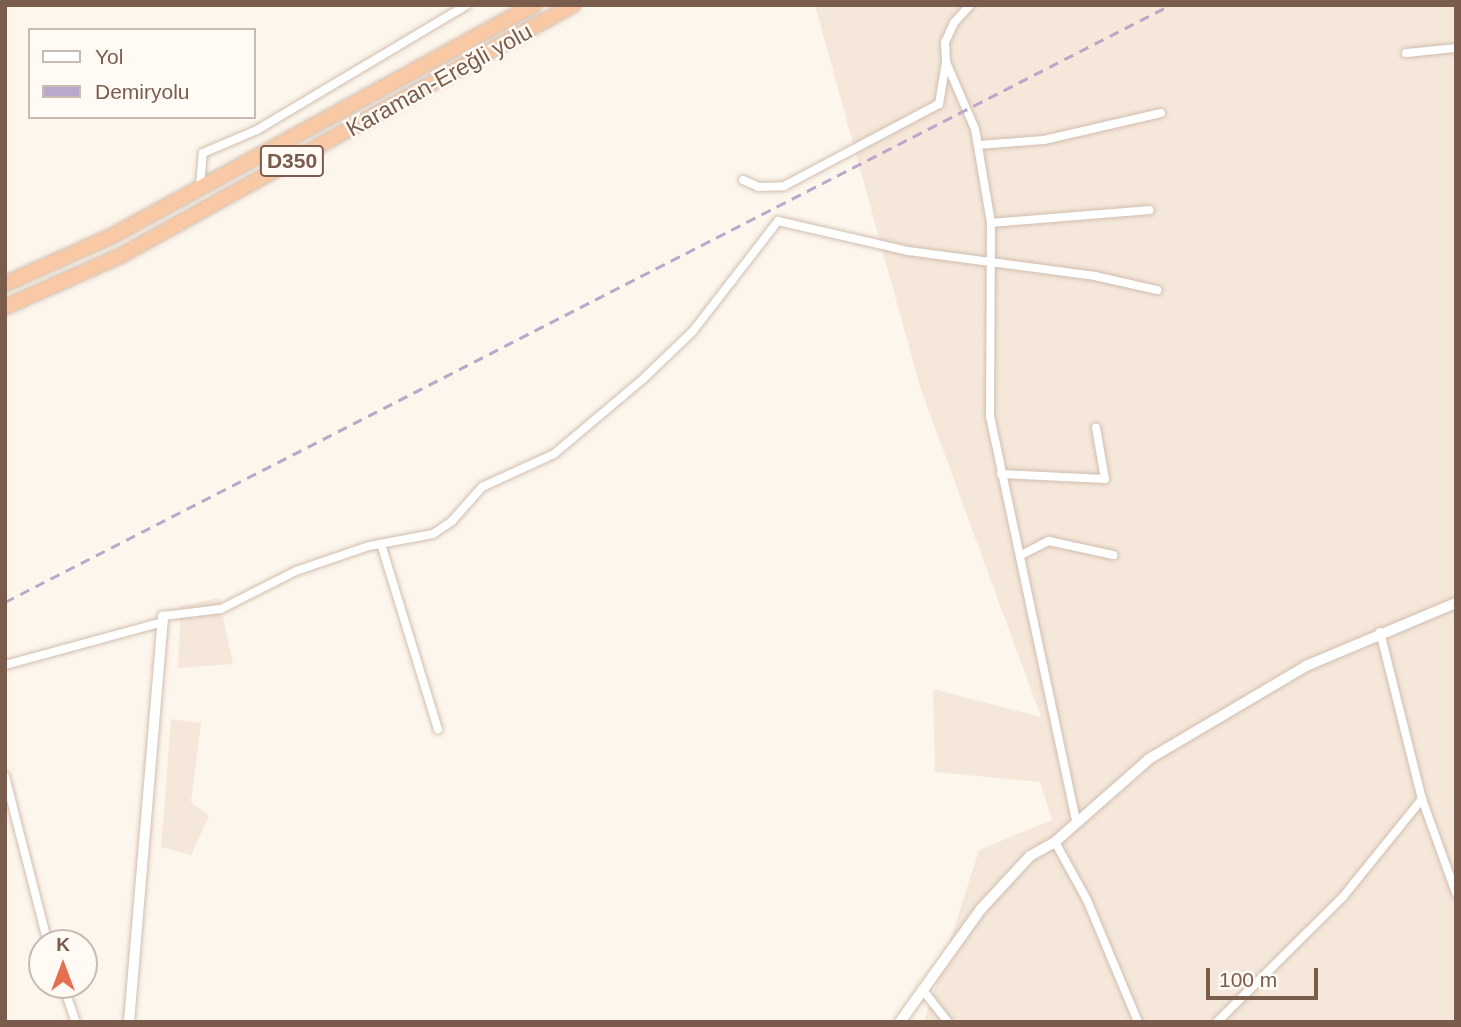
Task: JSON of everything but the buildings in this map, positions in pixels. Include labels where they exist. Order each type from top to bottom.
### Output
[{"type":"highway","name":"Karaman-Ereğli yolu","points":[[5,284],[114,235],[534,5]]},
{"type":"highway","name":"Karaman-Ereğli yolu","points":[[5,307],[120,256],[573,5]]},
{"type":"street","points":[[200,186],[203,153],[257,130],[467,5]]},
{"type":"street","points":[[743,180],[759,187],[784,186],[939,104],[946,62],[945,42],[954,23],[970,5]]},
{"type":"street","points":[[1406,54],[1456,48]]},
{"type":"street","points":[[946,62],[978,145],[991,223],[994,265],[990,416],[1076,820]]},
{"type":"street","points":[[978,145],[1044,140],[1161,113]]},
{"type":"street","points":[[991,223],[1149,211]]},
{"type":"street","points":[[5,665],[163,619],[221,609],[296,571],[381,544],[433,534],[452,521],[482,487],[554,454],[584,433],[693,331],[778,220],[851,240],[994,265],[1095,276],[1157,290]]},
{"type":"street","points":[[1001,474],[1105,479],[1096,428]]},
{"type":"street","points":[[1021,555],[1049,541],[1113,555]]},
{"type":"street","points":[[381,544],[438,729]]},
{"type":"street","points":[[900,1022],[981,909],[1030,856],[1055,842],[1076,820],[1149,759],[1220,713],[1380,632],[1456,603]]},
{"type":"street","points":[[130,1022],[163,619]]},
{"type":"street","points":[[1380,632],[1422,799],[1456,893]]},
{"type":"street","points":[[5,776],[44,929]]},
{"type":"street","points":[[1217,1022],[1343,897],[1422,799]]},
{"type":"street","points":[[1055,842],[1087,900],[1138,1022]]},
{"type":"street","points":[[922,989],[948,1022]]},
{"type":"street","points":[[69,999],[76,1022]]},
{"type":"shaded area","points":[[815,5],[1456,5],[1456,1022],[924,1022],[979,850],[1052,820],[1040,782],[935,772],[933,689],[1041,717],[920,387]]},
{"type":"shaded area","points":[[219,598],[233,664],[178,668],[181,606]]},
{"type":"shaded area","points":[[171,719],[201,723],[191,802],[209,816],[191,855],[161,847]]},
{"type":"railway","points":[[5,602],[1170,5]]}]
